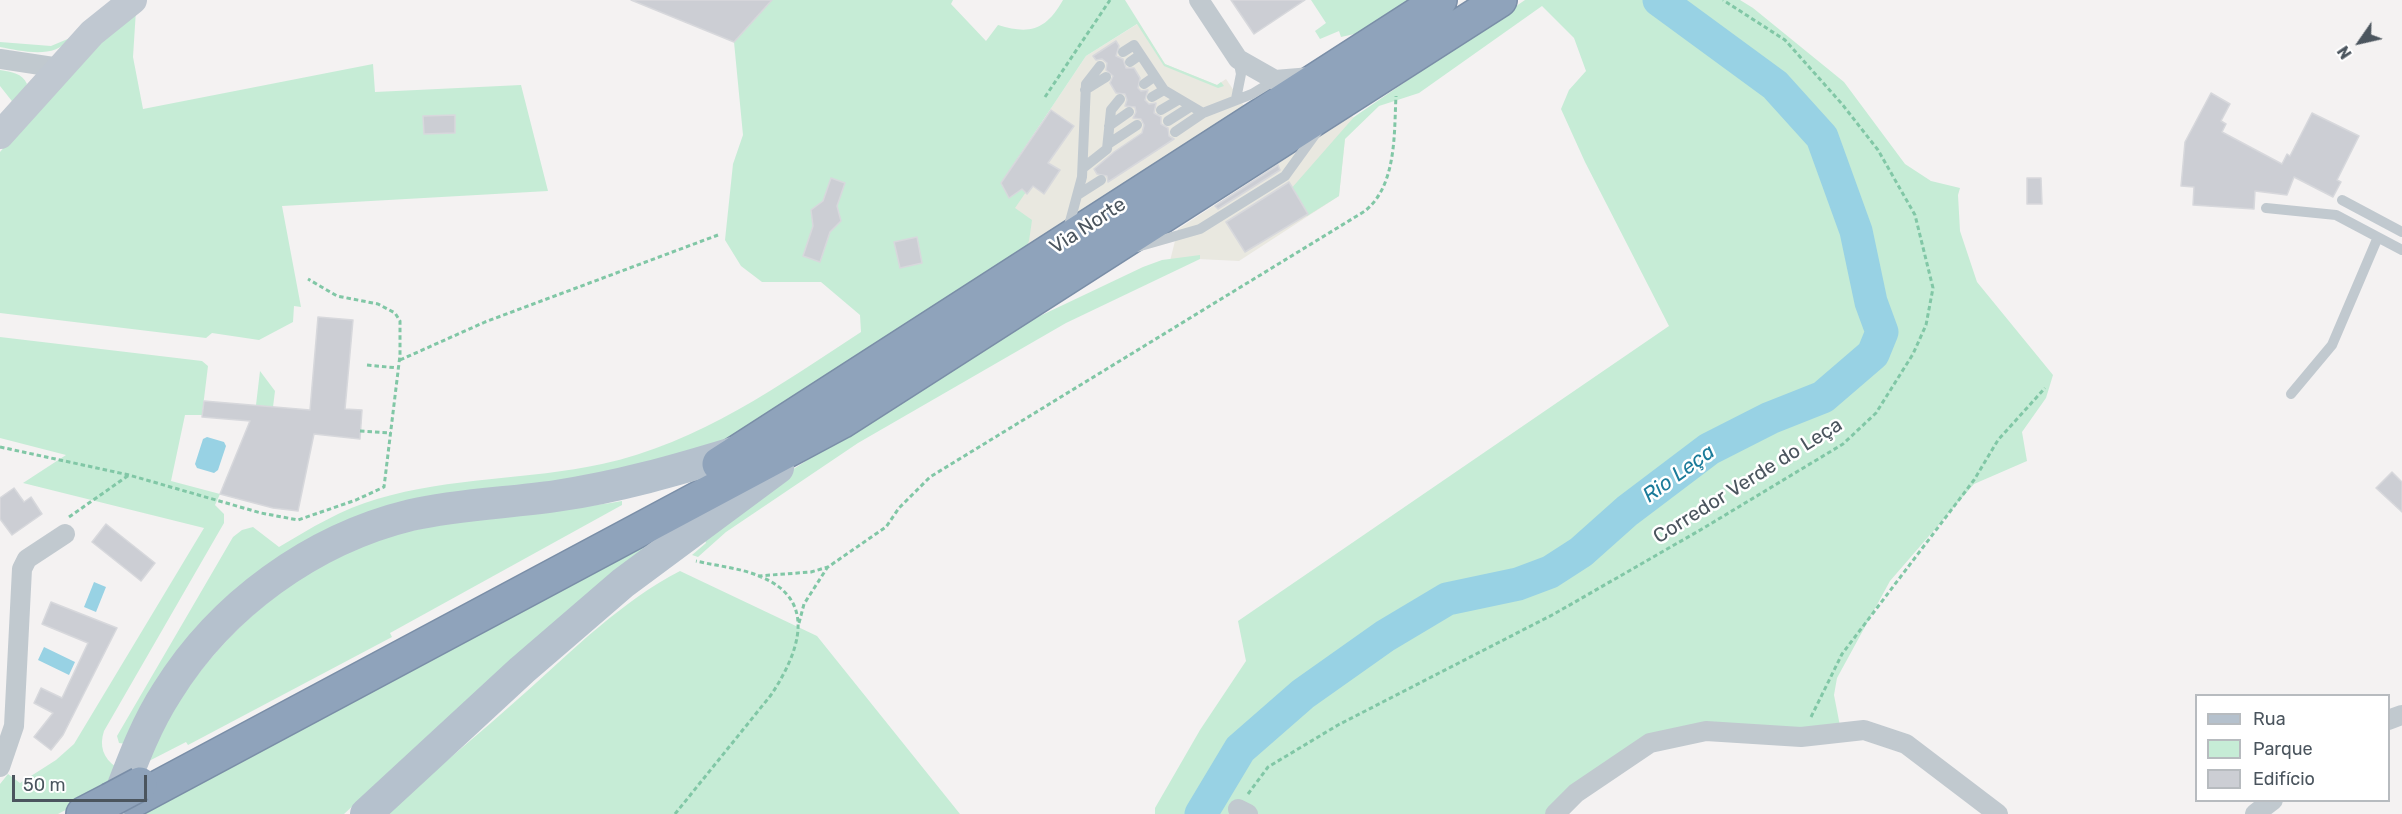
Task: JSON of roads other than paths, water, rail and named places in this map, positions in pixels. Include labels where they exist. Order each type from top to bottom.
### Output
[{"type":"highway","name":"Via Norte","points":[[114,804],[685,489],[736,452],[1440,0]]},
{"type":"highway","name":"Via Norte","points":[[114,804],[841,422],[1500,0]]},
{"type":"main road","points":[[366,814],[522,670],[658,556],[841,422]]},
{"type":"main road","points":[[114,804],[141,739],[180,673],[229,616],[300,561],[331,544],[411,515],[645,480],[736,452]]},
{"type":"street","points":[[0,135],[104,21],[133,0]]},
{"type":"street","points":[[1199,0],[1238,59],[1275,80],[1322,76]]},
{"type":"street","points":[[0,59],[60,68]]},
{"type":"street","points":[[0,767],[14,726],[22,569],[27,560],[65,534]]},
{"type":"street","points":[[1555,814],[1576,793],[1650,743],[1707,731],[1801,737],[1864,730],[1906,744],[1998,814]]},
{"type":"street","points":[[2255,814],[2272,802]]},
{"type":"lane","points":[[1123,51],[1134,45],[1164,90],[1203,113]]},
{"type":"lane","points":[[1130,62],[1140,55]]},
{"type":"lane","points":[[1236,99],[1241,74],[1238,59]]},
{"type":"lane","points":[[1064,242],[1086,171],[1085,90],[1089,76],[1100,66]]},
{"type":"lane","points":[[1085,90],[1106,76]]},
{"type":"lane","points":[[1144,84],[1154,77]]},
{"type":"lane","points":[[1175,132],[1203,113],[1252,94],[1275,80]]},
{"type":"lane","points":[[1152,97],[1164,90]]},
{"type":"lane","points":[[1086,171],[1103,154],[1108,144],[1111,110],[1120,99]]},
{"type":"lane","points":[[1161,110],[1178,100]]},
{"type":"lane","points":[[1168,121],[1190,107]]},
{"type":"lane","points":[[1109,126],[1129,112]]},
{"type":"lane","points":[[1108,144],[1137,125]]},
{"type":"lane","points":[[1079,194],[1101,180]]},
{"type":"lane","points":[[2342,200],[2402,232]]},
{"type":"lane","points":[[2266,208],[2336,215],[2402,250]]},
{"type":"lane","points":[[2291,394],[2331,345],[2379,237]]},
{"type":"water","points":[[207,437],[224,442],[226,446],[218,470],[214,473],[197,468],[195,464],[203,439]]},
{"type":"water","points":[[94,582],[106,587],[96,612],[84,607]]},
{"type":"water","points":[[44,647],[75,662],[69,675],[38,660]]},
{"type":"waterway","name":"Rio Leça","points":[[1201,814],[1240,749],[1303,694],[1385,636],[1447,599],[1518,584],[1550,572],[1581,552],[1627,511],[1709,449],[1770,418],[1823,397],[1873,354],[1882,332],[1871,302],[1856,231],[1822,137],[1775,85],[1659,0]]}]
